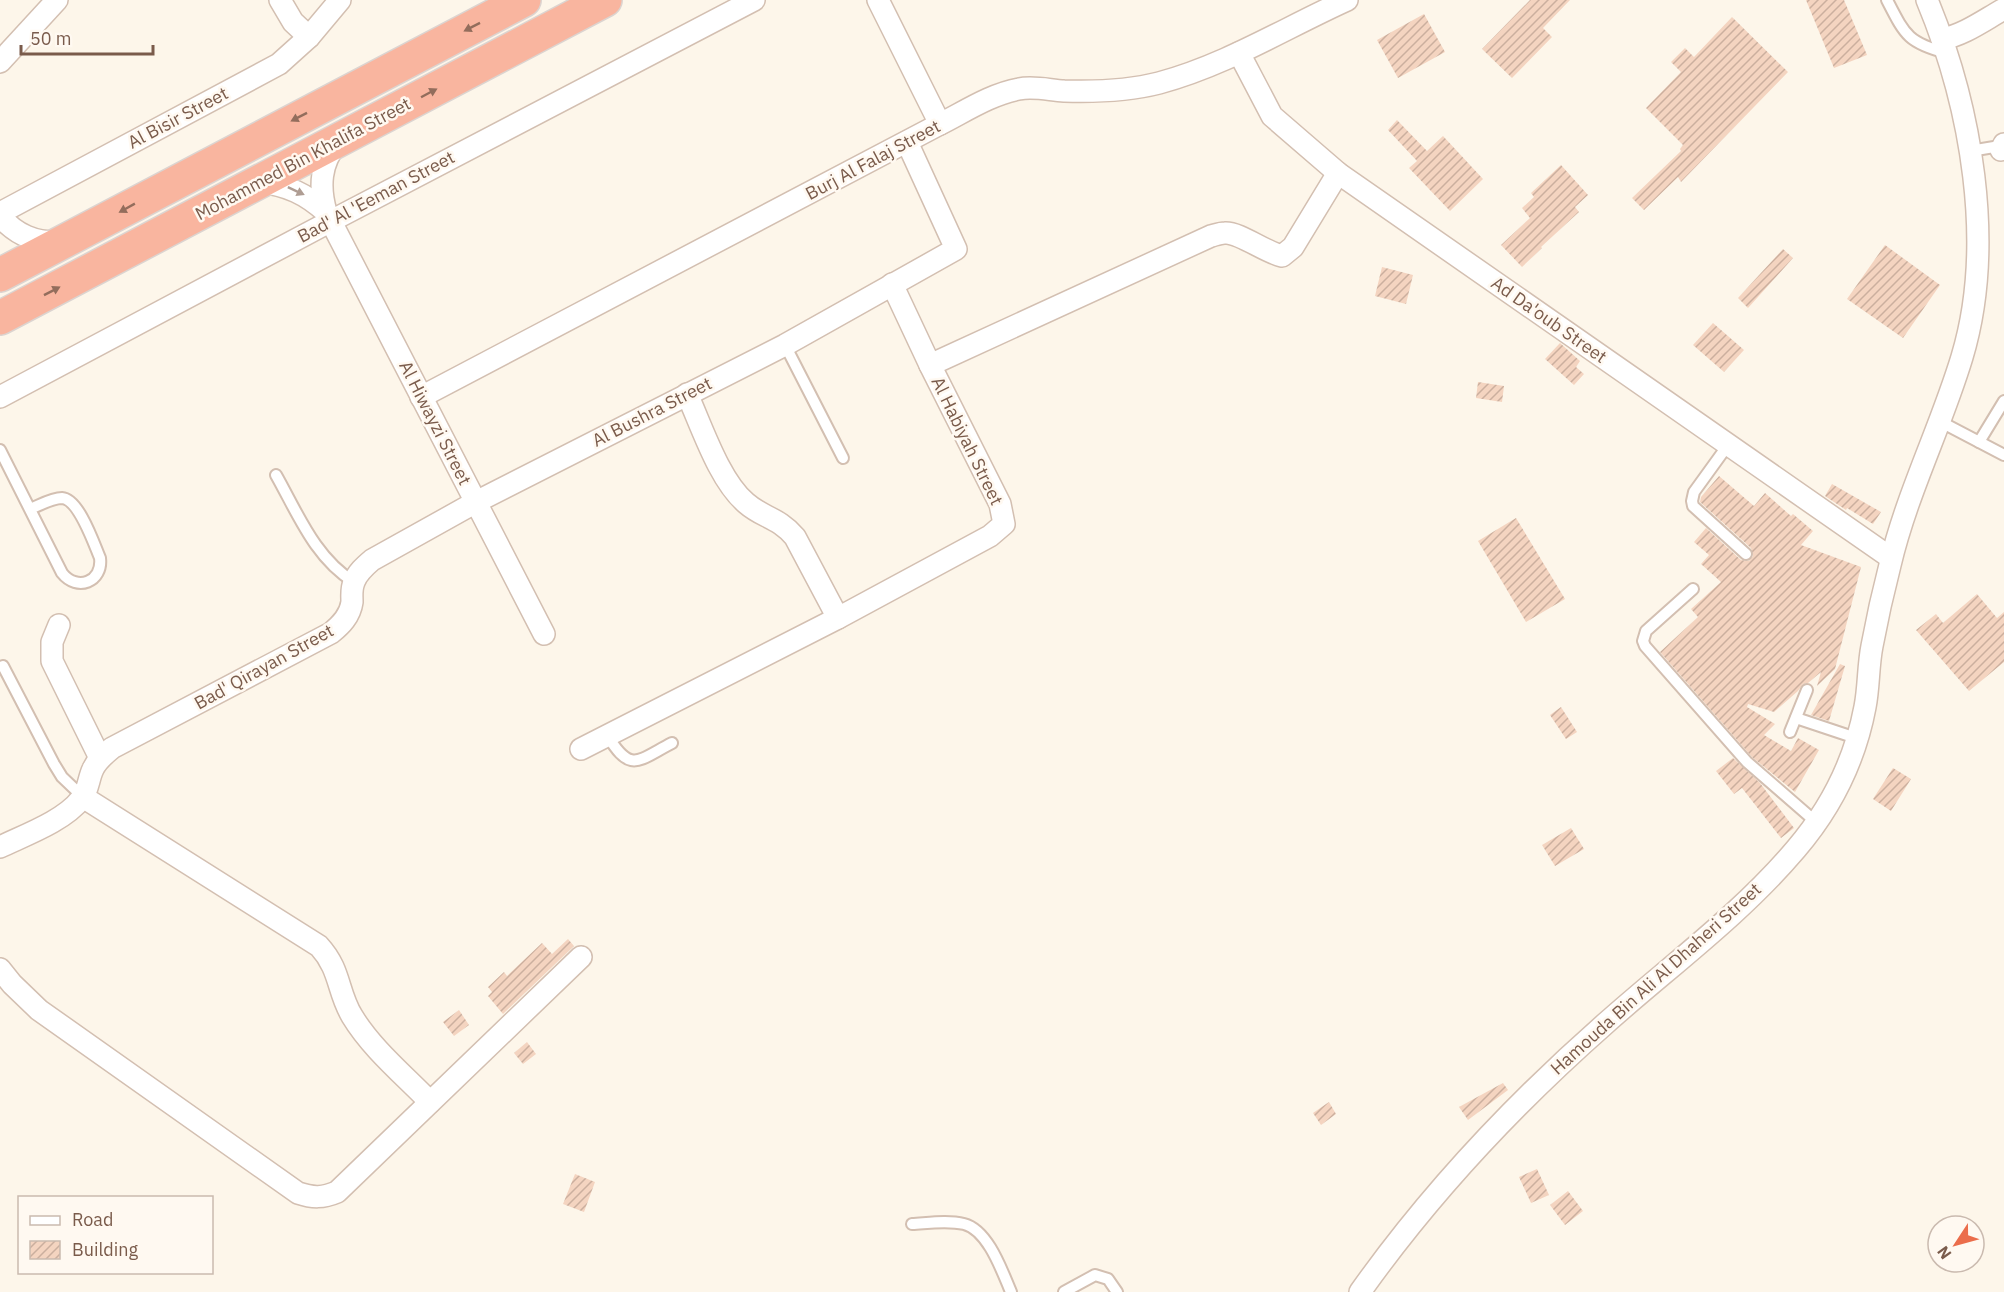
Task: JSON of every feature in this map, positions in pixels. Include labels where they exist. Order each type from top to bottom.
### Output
[{"type":"highway","points":[[0,273],[65,242],[165,187],[524,0]]},
{"type":"highway","name":"Mohammed Bin Khalifa Street","points":[[0,318],[605,0]]},
{"type":"street","points":[[0,62],[57,0]]},
{"type":"street","points":[[280,0],[294,22],[309,37]]},
{"type":"street","name":"Al Bisir Street","points":[[3,219],[279,63],[309,37],[340,0]]},
{"type":"street","name":"Bad' Al 'Eeman Street","points":[[0,397],[328,216],[754,0]]},
{"type":"street","points":[[878,0],[940,124]]},
{"type":"street","name":"Burj Al Falaj Street","points":[[421,397],[988,100],[1020,88],[1088,92],[1158,83],[1192,73],[1347,0]]},
{"type":"street","name":"Hamouda Bin Ali Al Dhaheri Street","points":[[1360,1292],[1444,1183],[1503,1119],[1580,1046],[1726,920],[1797,848],[1827,807],[1843,778],[1865,707],[1871,650],[1891,558],[1916,481],[1941,422],[1963,354],[1976,276],[1978,236],[1970,151],[1945,46],[1927,0]]},
{"type":"street","points":[[1945,46],[1952,37],[1990,9]]},
{"type":"street","name":"Ad Da'oub Street","points":[[1239,52],[1272,116],[1338,173],[1891,558]]},
{"type":"street","name":"Al Hiwayzi Street","points":[[339,140],[331,150],[322,174],[321,187],[328,216],[544,634]]},
{"type":"street","name":"Al Bushra Street","points":[[354,582],[358,573],[372,560],[476,502],[784,345],[956,249],[907,142]]},
{"type":"street","name":"Al Habiyah Street","points":[[580,749],[838,618],[990,536],[1004,524],[1000,504],[930,365],[1211,236],[1227,233],[1240,237],[1272,254],[1282,256],[1296,242],[1338,173]]},
{"type":"street","name":"Al Hiwayzi Street","points":[[260,182],[289,188],[315,202],[328,216]]},
{"type":"street","points":[[3,219],[29,239],[40,242],[65,242]]},
{"type":"street","points":[[0,273],[7,259],[11,238],[3,219]]},
{"type":"street","points":[[892,284],[930,365]]},
{"type":"street","points":[[687,394],[724,477],[734,491],[761,514],[774,518],[786,526],[795,537],[838,618]]},
{"type":"street","name":"Bad' Qirayan Street","points":[[100,758],[112,748],[331,633],[348,616],[352,604],[354,582]]},
{"type":"street","points":[[0,847],[72,809],[83,797],[92,770],[100,758],[52,661],[52,642],[59,625]]},
{"type":"street","points":[[83,797],[319,946],[330,957],[337,971],[350,1013],[360,1028],[430,1102]]},
{"type":"street","points":[[0,969],[39,1010],[298,1193],[311,1198],[325,1197],[337,1192],[581,957]]},
{"type":"lane","points":[[1887,0],[1909,37],[1926,48],[1945,46]]},
{"type":"lane","points":[[1970,151],[1994,147],[2003,148]]},
{"type":"lane","points":[[784,345],[843,458]]},
{"type":"lane","points":[[1979,442],[2004,401]]},
{"type":"lane","points":[[1941,422],[2004,455]]},
{"type":"lane","points":[[1728,445],[1694,492],[1692,501],[1697,509],[1746,554]]},
{"type":"lane","points":[[0,450],[30,509],[66,578],[77,584],[90,582],[95,578],[101,565],[100,558],[75,505],[60,498],[30,509]]},
{"type":"lane","points":[[276,476],[319,551],[334,568],[354,582]]},
{"type":"lane","points":[[1693,589],[1646,631],[1643,641],[1645,646],[1747,762],[1816,822]]},
{"type":"lane","points":[[3,666],[54,764],[62,777],[83,797]]},
{"type":"lane","points":[[1790,732],[1807,690]]},
{"type":"lane","points":[[1796,718],[1856,738]]},
{"type":"lane","points":[[607,735],[618,753],[628,760],[640,759],[672,743]]},
{"type":"lane","points":[[912,1224],[952,1222],[966,1224],[975,1229],[991,1250],[1011,1292]]},
{"type":"lane","points":[[1064,1292],[1095,1275],[1108,1279],[1117,1292]]},
{"type":"building","points":[[1530,0],[1570,0],[1543,28],[1552,37],[1512,78],[1482,49]]},
{"type":"building","points":[[1806,0],[1844,0],[1867,55],[1834,68]]},
{"type":"building","points":[[1424,14],[1445,52],[1398,78],[1377,40]]},
{"type":"building","points":[[1732,17],[1788,72],[1681,182],[1678,177],[1644,210],[1632,198],[1681,151],[1683,145],[1646,108],[1681,72],[1671,62],[1685,48],[1694,57]]},
{"type":"building","points":[[1397,120],[1427,151],[1443,136],[1483,179],[1450,211],[1409,168],[1417,161],[1388,130]]},
{"type":"building","points":[[1561,165],[1588,195],[1575,207],[1579,212],[1522,267],[1501,245],[1530,218],[1522,208],[1534,197],[1531,193]]},
{"type":"building","points":[[1885,245],[1940,285],[1903,338],[1847,299]]},
{"type":"building","points":[[1783,249],[1793,258],[1748,308],[1738,298]]},
{"type":"building","points":[[1382,267],[1413,275],[1406,304],[1375,296]]},
{"type":"building","points":[[1713,323],[1744,350],[1724,372],[1693,345]]},
{"type":"building","points":[[1560,343],[1580,361],[1576,367],[1584,374],[1574,385],[1545,359]]},
{"type":"building","points":[[1478,382],[1504,386],[1502,402],[1476,398]]},
{"type":"building","points":[[1719,476],[1754,506],[1765,493],[1791,516],[1793,514],[1813,531],[1801,545],[1861,567],[1835,669],[1817,686],[1821,672],[1808,683],[1803,684],[1774,712],[1748,704],[1747,707],[1775,724],[1764,735],[1791,751],[1798,738],[1819,750],[1795,792],[1752,757],[1660,652],[1698,617],[1691,609],[1721,582],[1701,564],[1709,555],[1694,542],[1706,528],[1741,560],[1749,561],[1753,556],[1751,548],[1700,502],[1701,497]]},
{"type":"building","points":[[1832,484],[1881,512],[1873,524],[1825,496]]},
{"type":"building","points":[[1516,518],[1565,599],[1526,622],[1478,541]]},
{"type":"building","points":[[1977,594],[1997,618],[2004,612],[2004,662],[1969,691],[1916,630],[1936,614],[1943,623]]},
{"type":"building","points":[[1840,664],[1845,666],[1829,721],[1811,715]]},
{"type":"building","points":[[1561,707],[1577,732],[1566,739],[1550,715]]},
{"type":"building","points":[[1733,758],[1760,783],[1794,828],[1781,838],[1742,788],[1734,794],[1716,771]]},
{"type":"building","points":[[1893,768],[1911,779],[1891,811],[1873,799]]},
{"type":"building","points":[[1571,828],[1584,849],[1555,866],[1542,845]]},
{"type":"building","points":[[568,939],[574,946],[503,1014],[488,996],[492,992],[488,987],[504,972],[507,976],[542,943],[552,954]]},
{"type":"building","points":[[459,1010],[469,1025],[454,1036],[443,1022]]},
{"type":"building","points":[[527,1042],[536,1054],[523,1064],[514,1053]]},
{"type":"building","points":[[1503,1083],[1508,1090],[1468,1120],[1459,1107]]},
{"type":"building","points":[[1329,1102],[1336,1114],[1321,1125],[1313,1113]]},
{"type":"building","points":[[1537,1169],[1549,1195],[1531,1203],[1519,1177]]},
{"type":"building","points":[[575,1174],[595,1182],[584,1212],[563,1204]]},
{"type":"building","points":[[1568,1191],[1583,1211],[1565,1225],[1550,1205]]}]
